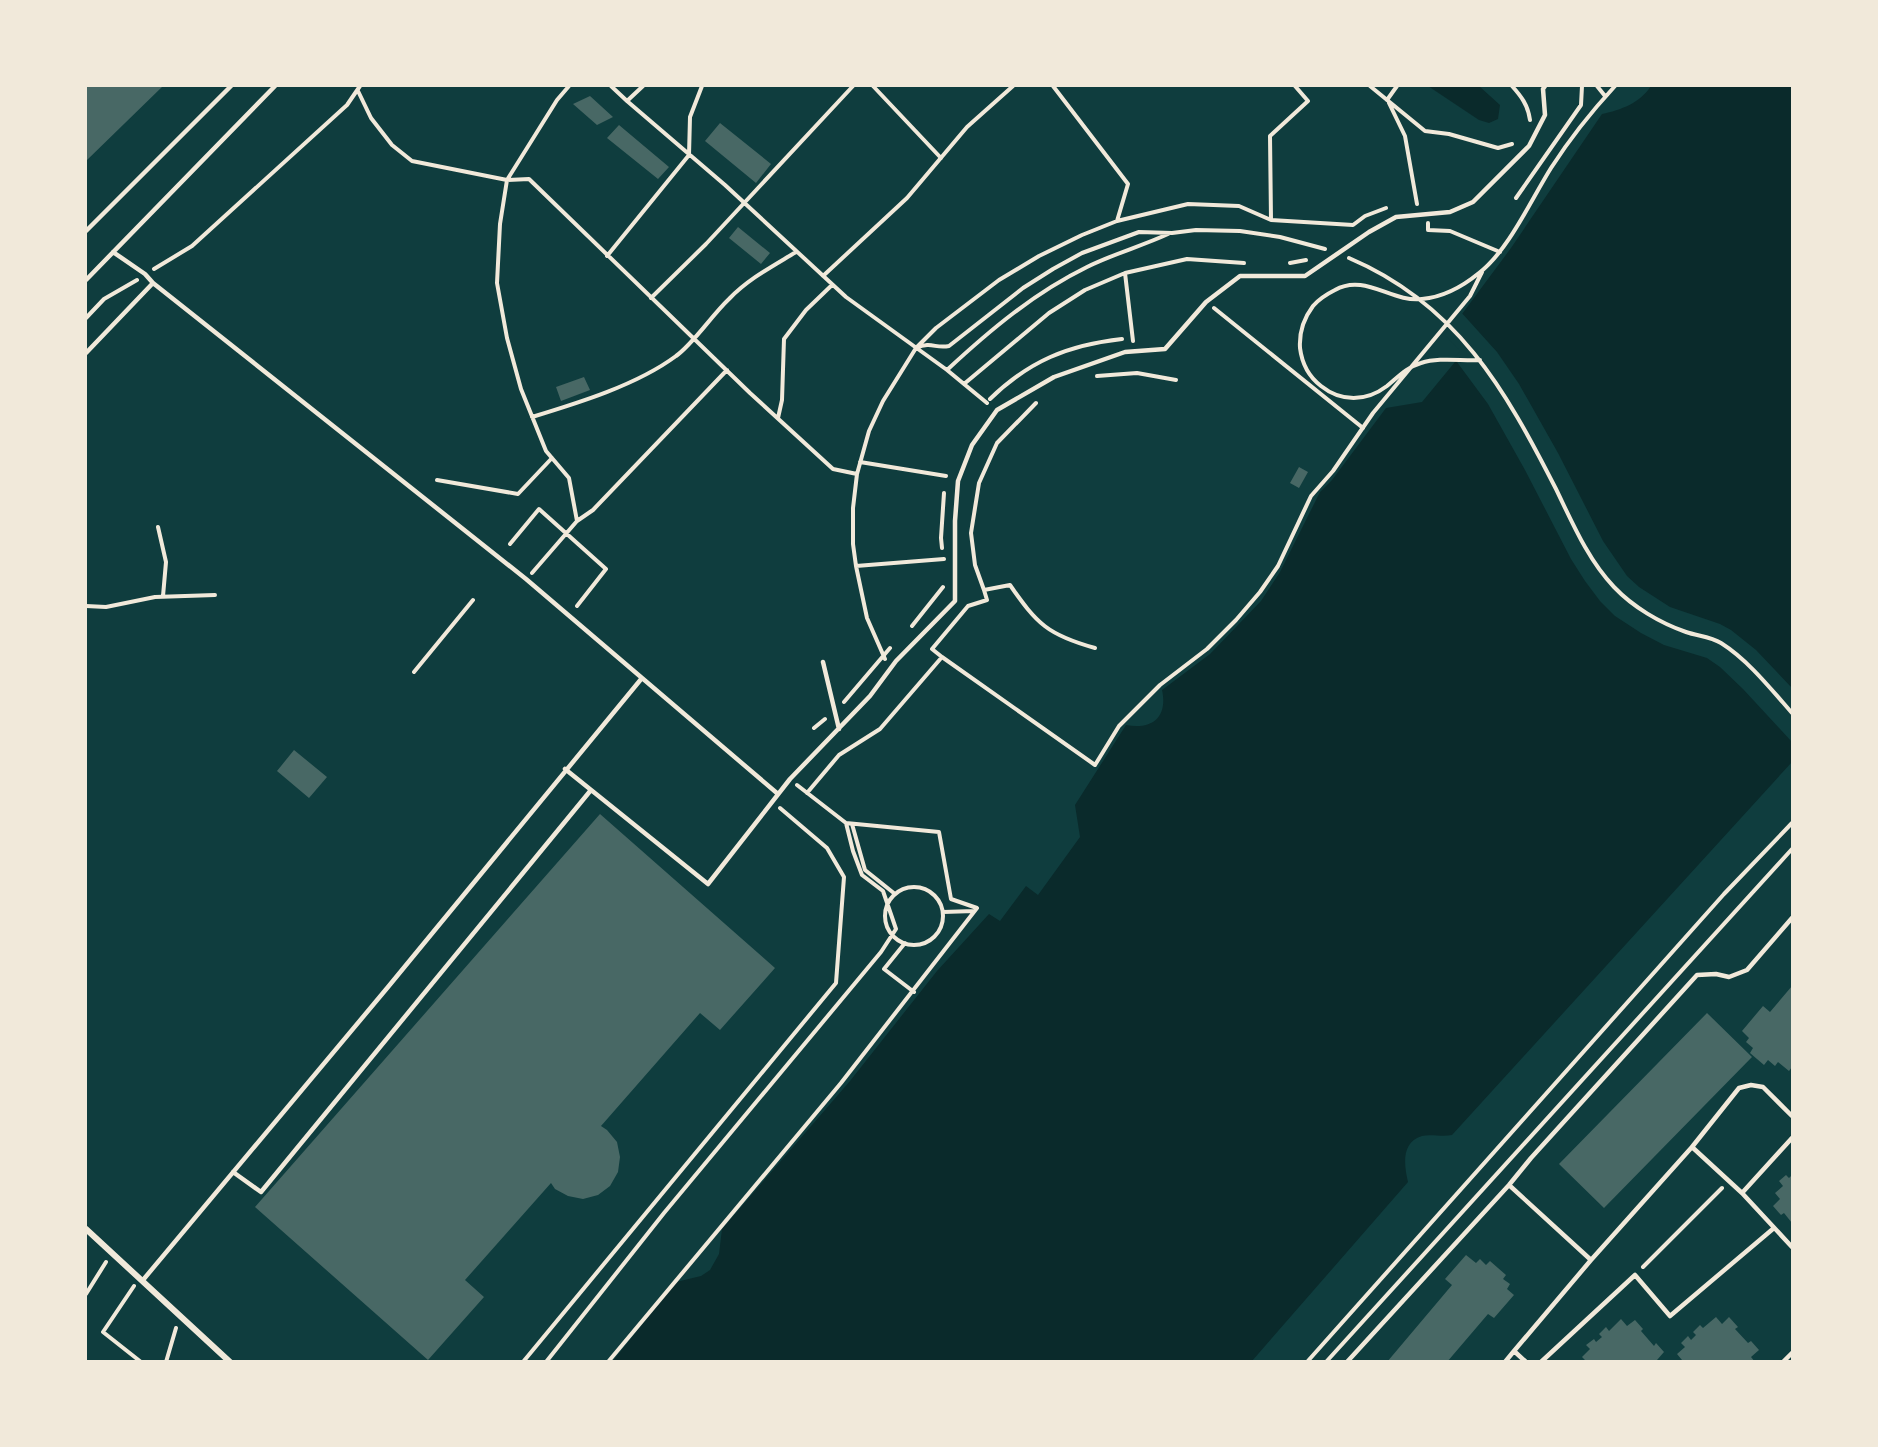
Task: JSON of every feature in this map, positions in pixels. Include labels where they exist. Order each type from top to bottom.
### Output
[{"type":"street","points":[[86,1229],[230,1362]]},
{"type":"lane","points":[[86,231],[231,86]]},
{"type":"lane","points":[[86,280],[274,86]]},
{"type":"lane","points":[[565,769],[708,884],[789,780],[870,696],[896,661],[955,601],[955,521],[958,481],[972,445],[997,410],[1054,377],[1125,352],[1165,349],[1206,302],[1240,276],[1305,276],[1369,232],[1396,217],[1450,212],[1473,202],[1529,146],[1545,115],[1543,89],[1545,86]]},
{"type":"lane","points":[[113,252],[145,274],[153,283],[526,579],[778,794]]},
{"type":"lane","points":[[86,353],[153,283]]},
{"type":"lane","points":[[823,662],[838,729]]},
{"type":"lane","points":[[141,1279],[234,1172],[642,678]]},
{"type":"lane","points":[[234,1172],[261,1192],[591,790]]},
{"type":"lane","points":[[1347,1362],[1697,975],[1716,974],[1729,977],[1747,970],[1792,918]]},
{"type":"lane","points":[[1505,1362],[1591,1260],[1692,1147],[1739,1088],[1751,1084],[1763,1087],[1792,1116]]},
{"type":"lane","points":[[1742,1194],[1792,1138]]},
{"type":"lane","points":[[1692,1147],[1729,1181],[1792,1247]]},
{"type":"lane","points":[[1509,1185],[1591,1260]]},
{"type":"lane","points":[[1540,1362],[1635,1275],[1670,1316],[1774,1228]]},
{"type":"lane","points":[[1514,1351],[1527,1362]]},
{"type":"lane","points":[[1783,1362],[1792,1353]]},
{"type":"path","points":[[569,86],[557,100],[507,180],[500,224],[496,283],[521,389],[546,451],[569,478],[577,521]]},
{"type":"path","points":[[611,86],[744,202],[846,297],[947,370],[987,403]]},
{"type":"path","points":[[627,101],[643,86]]},
{"type":"path","points":[[607,256],[689,154],[690,117],[702,86]]},
{"type":"path","points":[[651,298],[853,86]]},
{"type":"path","points":[[873,86],[940,158]]},
{"type":"path","points":[[823,276],[907,198],[967,127],[1013,86]]},
{"type":"path","points":[[1053,86],[1128,184],[1117,221]]},
{"type":"path","points":[[1271,220],[1270,136],[1308,101],[1295,86]]},
{"type":"path","points":[[1370,86],[1425,131],[1449,134],[1498,148],[1511,146],[1519,140]]},
{"type":"path","points":[[1387,100],[1397,86]]},
{"type":"path","points":[[1512,86],[1529,110],[1530,122]]},
{"type":"path","points":[[1516,198],[1581,105],[1582,86]]},
{"type":"path","points":[[1597,86],[1605,96]]},
{"type":"path","points":[[1480,360],[1434,360],[1419,363],[1367,397],[1347,399],[1330,393],[1313,380],[1302,361],[1299,338],[1305,316],[1317,301],[1342,286],[1364,284],[1398,296],[1420,300],[1455,291],[1482,272],[1500,252],[1552,166],[1615,86]]},
{"type":"path","points":[[359,88],[371,118],[392,145],[412,161],[507,180],[529,179],[651,298],[833,469],[857,474]]},
{"type":"path","points":[[86,318],[104,299],[192,246],[347,105],[359,88]]},
{"type":"path","points":[[1387,100],[1406,136],[1416,204]]},
{"type":"path","points":[[883,655],[867,618],[856,566],[853,544],[853,508],[857,474],[869,431],[883,401],[916,348],[960,308],[999,280],[1039,256],[1117,221],[1188,204],[1239,206],[1271,220],[1353,225]]},
{"type":"path","points":[[1407,205],[1427,204],[1428,230],[1450,231],[1500,252]]},
{"type":"path","points":[[1346,232],[1365,216],[1387,207],[1397,206]]},
{"type":"path","points":[[916,348],[925,344],[940,348],[949,346],[1023,288],[1083,253],[1139,232],[1240,231],[1330,247],[1306,260],[1285,264]]},
{"type":"path","points":[[947,370],[1001,322],[1060,281],[1089,266],[1172,233]]},
{"type":"path","points":[[532,417],[583,401],[636,379],[677,356],[728,299],[748,281],[796,252]]},
{"type":"path","points":[[1348,257],[1377,271],[1417,297],[1459,334],[1480,360],[1502,390],[1585,546],[1612,586],[1662,622],[1722,644],[1755,674],[1792,713]]},
{"type":"path","points":[[964,384],[1049,313],[1085,290],[1125,273],[1187,259],[1247,263]]},
{"type":"path","points":[[1042,399],[1033,405],[997,443],[979,483],[971,533],[975,565],[987,600],[968,606],[932,649],[1095,765],[1119,726],[1160,685],[1207,649],[1260,592],[1278,566],[1311,496],[1470,296],[1482,272]]},
{"type":"path","points":[[1125,273],[1134,351]]},
{"type":"path","points":[[778,418],[782,400],[784,339],[806,310],[832,285]]},
{"type":"path","points":[[1206,302],[1363,428]]},
{"type":"path","points":[[981,412],[1009,381],[1068,349],[1100,341],[1133,338]]},
{"type":"path","points":[[526,579],[577,521],[593,510],[727,370]]},
{"type":"path","points":[[1091,378],[1137,373],[1176,380]]},
{"type":"path","points":[[436,480],[518,494],[552,458]]},
{"type":"path","points":[[860,462],[946,476],[950,468]]},
{"type":"path","points":[[944,488],[940,538],[946,566]]},
{"type":"path","points":[[510,544],[539,509],[606,569],[577,606]]},
{"type":"path","points":[[158,527],[166,562],[163,596]]},
{"type":"path","points":[[856,566],[944,560]]},
{"type":"path","points":[[910,628],[942,590],[945,581]]},
{"type":"path","points":[[984,590],[1010,585],[1029,612],[1048,630],[1068,640],[1095,648]]},
{"type":"path","points":[[86,606],[106,607],[163,596],[215,595]]},
{"type":"path","points":[[414,672],[473,600]]},
{"type":"path","points":[[848,699],[897,641]]},
{"type":"path","points":[[807,793],[839,755],[880,729],[942,657]]},
{"type":"path","points":[[608,1362],[841,1083],[914,992],[977,908],[951,899],[939,832],[846,823],[789,780]]},
{"type":"path","points":[[523,1362],[836,983],[844,877],[827,848],[772,802]]},
{"type":"path","points":[[546,1362],[664,1213],[881,952],[896,929],[883,891],[862,874],[846,823]]},
{"type":"path","points":[[1307,1362],[1717,902],[1792,823]]},
{"type":"path","points":[[852,824],[865,870],[895,894]]},
{"type":"path","points":[[1326,1362],[1792,849]]},
{"type":"path","points":[[920,887],[936,896],[941,903],[943,922],[933,939],[914,945],[905,943],[893,934],[886,921],[885,912],[895,894],[902,889],[920,887]]},
{"type":"path","points":[[943,912],[974,911]]},
{"type":"path","points":[[905,943],[884,969],[914,992]]},
{"type":"path","points":[[1635,1275],[1729,1181]]},
{"type":"path","points":[[86,1294],[112,1253]]},
{"type":"path","points":[[141,1279],[103,1332],[141,1362]]},
{"type":"path","points":[[166,1362],[180,1315]]},
{"type":"water","points":[[1428,86],[1479,86],[1500,105],[1498,119],[1489,123],[1479,120]]},
{"type":"water","points":[[1651,86],[1792,86],[1792,762],[1452,1135],[1422,1136],[1410,1143],[1405,1162],[1408,1182],[1252,1361],[612,1362],[676,1282],[701,1276],[710,1270],[719,1254],[722,1229],[850,1081],[937,971],[989,914],[1000,921],[1026,886],[1038,895],[1080,837],[1075,805],[1126,725],[1143,725],[1156,720],[1163,708],[1162,690],[1210,654],[1261,601],[1280,572],[1320,492],[1332,480],[1386,408],[1422,402],[1464,351],[1462,314],[1511,248],[1602,114],[1630,105]]},
{"type":"pier","points":[[1460,311],[1497,352],[1519,384],[1558,453],[1603,541],[1627,576],[1639,587],[1670,607],[1731,630],[1756,650],[1792,688],[1792,742],[1720,667],[1707,658],[1664,645],[1641,633],[1615,616],[1600,601],[1571,559],[1488,404],[1454,358],[1460,351],[1445,335]]},
{"type":"building","points":[[86,86],[163,86],[86,161]]},
{"type":"building","points":[[590,96],[613,117],[597,125],[573,104]]},
{"type":"building","points":[[720,123],[771,164],[756,183],[705,141]]},
{"type":"building","points":[[619,125],[669,167],[658,179],[607,138]]},
{"type":"building","points":[[738,227],[770,253],[761,264],[729,238]]},
{"type":"building","points":[[584,377],[590,390],[561,401],[556,387]]},
{"type":"building","points":[[1299,467],[1308,472],[1299,488],[1290,483]]},
{"type":"building","points":[[294,750],[327,777],[309,798],[277,771]]},
{"type":"building","points":[[600,814],[775,968],[720,1030],[700,1013],[601,1126],[617,1142],[620,1157],[618,1172],[610,1186],[598,1195],[583,1199],[568,1196],[555,1189],[551,1183],[465,1280],[484,1297],[428,1360],[255,1207]]},
{"type":"building","points":[[1792,986],[1792,1067],[1789,1071],[1778,1062],[1775,1066],[1768,1060],[1764,1065],[1750,1053],[1753,1048],[1746,1042],[1749,1038],[1742,1031],[1763,1006],[1770,1012]]},
{"type":"building","points":[[1707,1013],[1752,1057],[1604,1208],[1559,1164]]},
{"type":"building","points":[[1786,1175],[1789,1178],[1792,1175],[1792,1223],[1784,1213],[1781,1215],[1773,1206],[1780,1199],[1775,1193],[1783,1186],[1779,1181]]},
{"type":"building","points":[[1466,1255],[1476,1263],[1480,1259],[1486,1265],[1490,1261],[1506,1275],[1503,1279],[1510,1284],[1507,1289],[1514,1295],[1494,1318],[1488,1314],[1447,1362],[1387,1362],[1452,1285],[1445,1279]]},
{"type":"building","points":[[1716,1317],[1722,1324],[1729,1317],[1738,1327],[1735,1329],[1748,1343],[1751,1341],[1759,1350],[1751,1357],[1755,1362],[1680,1362],[1682,1360],[1677,1354],[1685,1347],[1681,1343],[1688,1336],[1691,1340],[1696,1335],[1693,1332],[1700,1325],[1703,1328]]},
{"type":"building","points":[[1621,1319],[1627,1326],[1635,1320],[1654,1346],[1656,1343],[1664,1352],[1657,1360],[1658,1362],[1587,1362],[1582,1357],[1590,1349],[1586,1345],[1594,1339],[1596,1342],[1602,1337],[1599,1334],[1606,1327],[1609,1331]]}]
